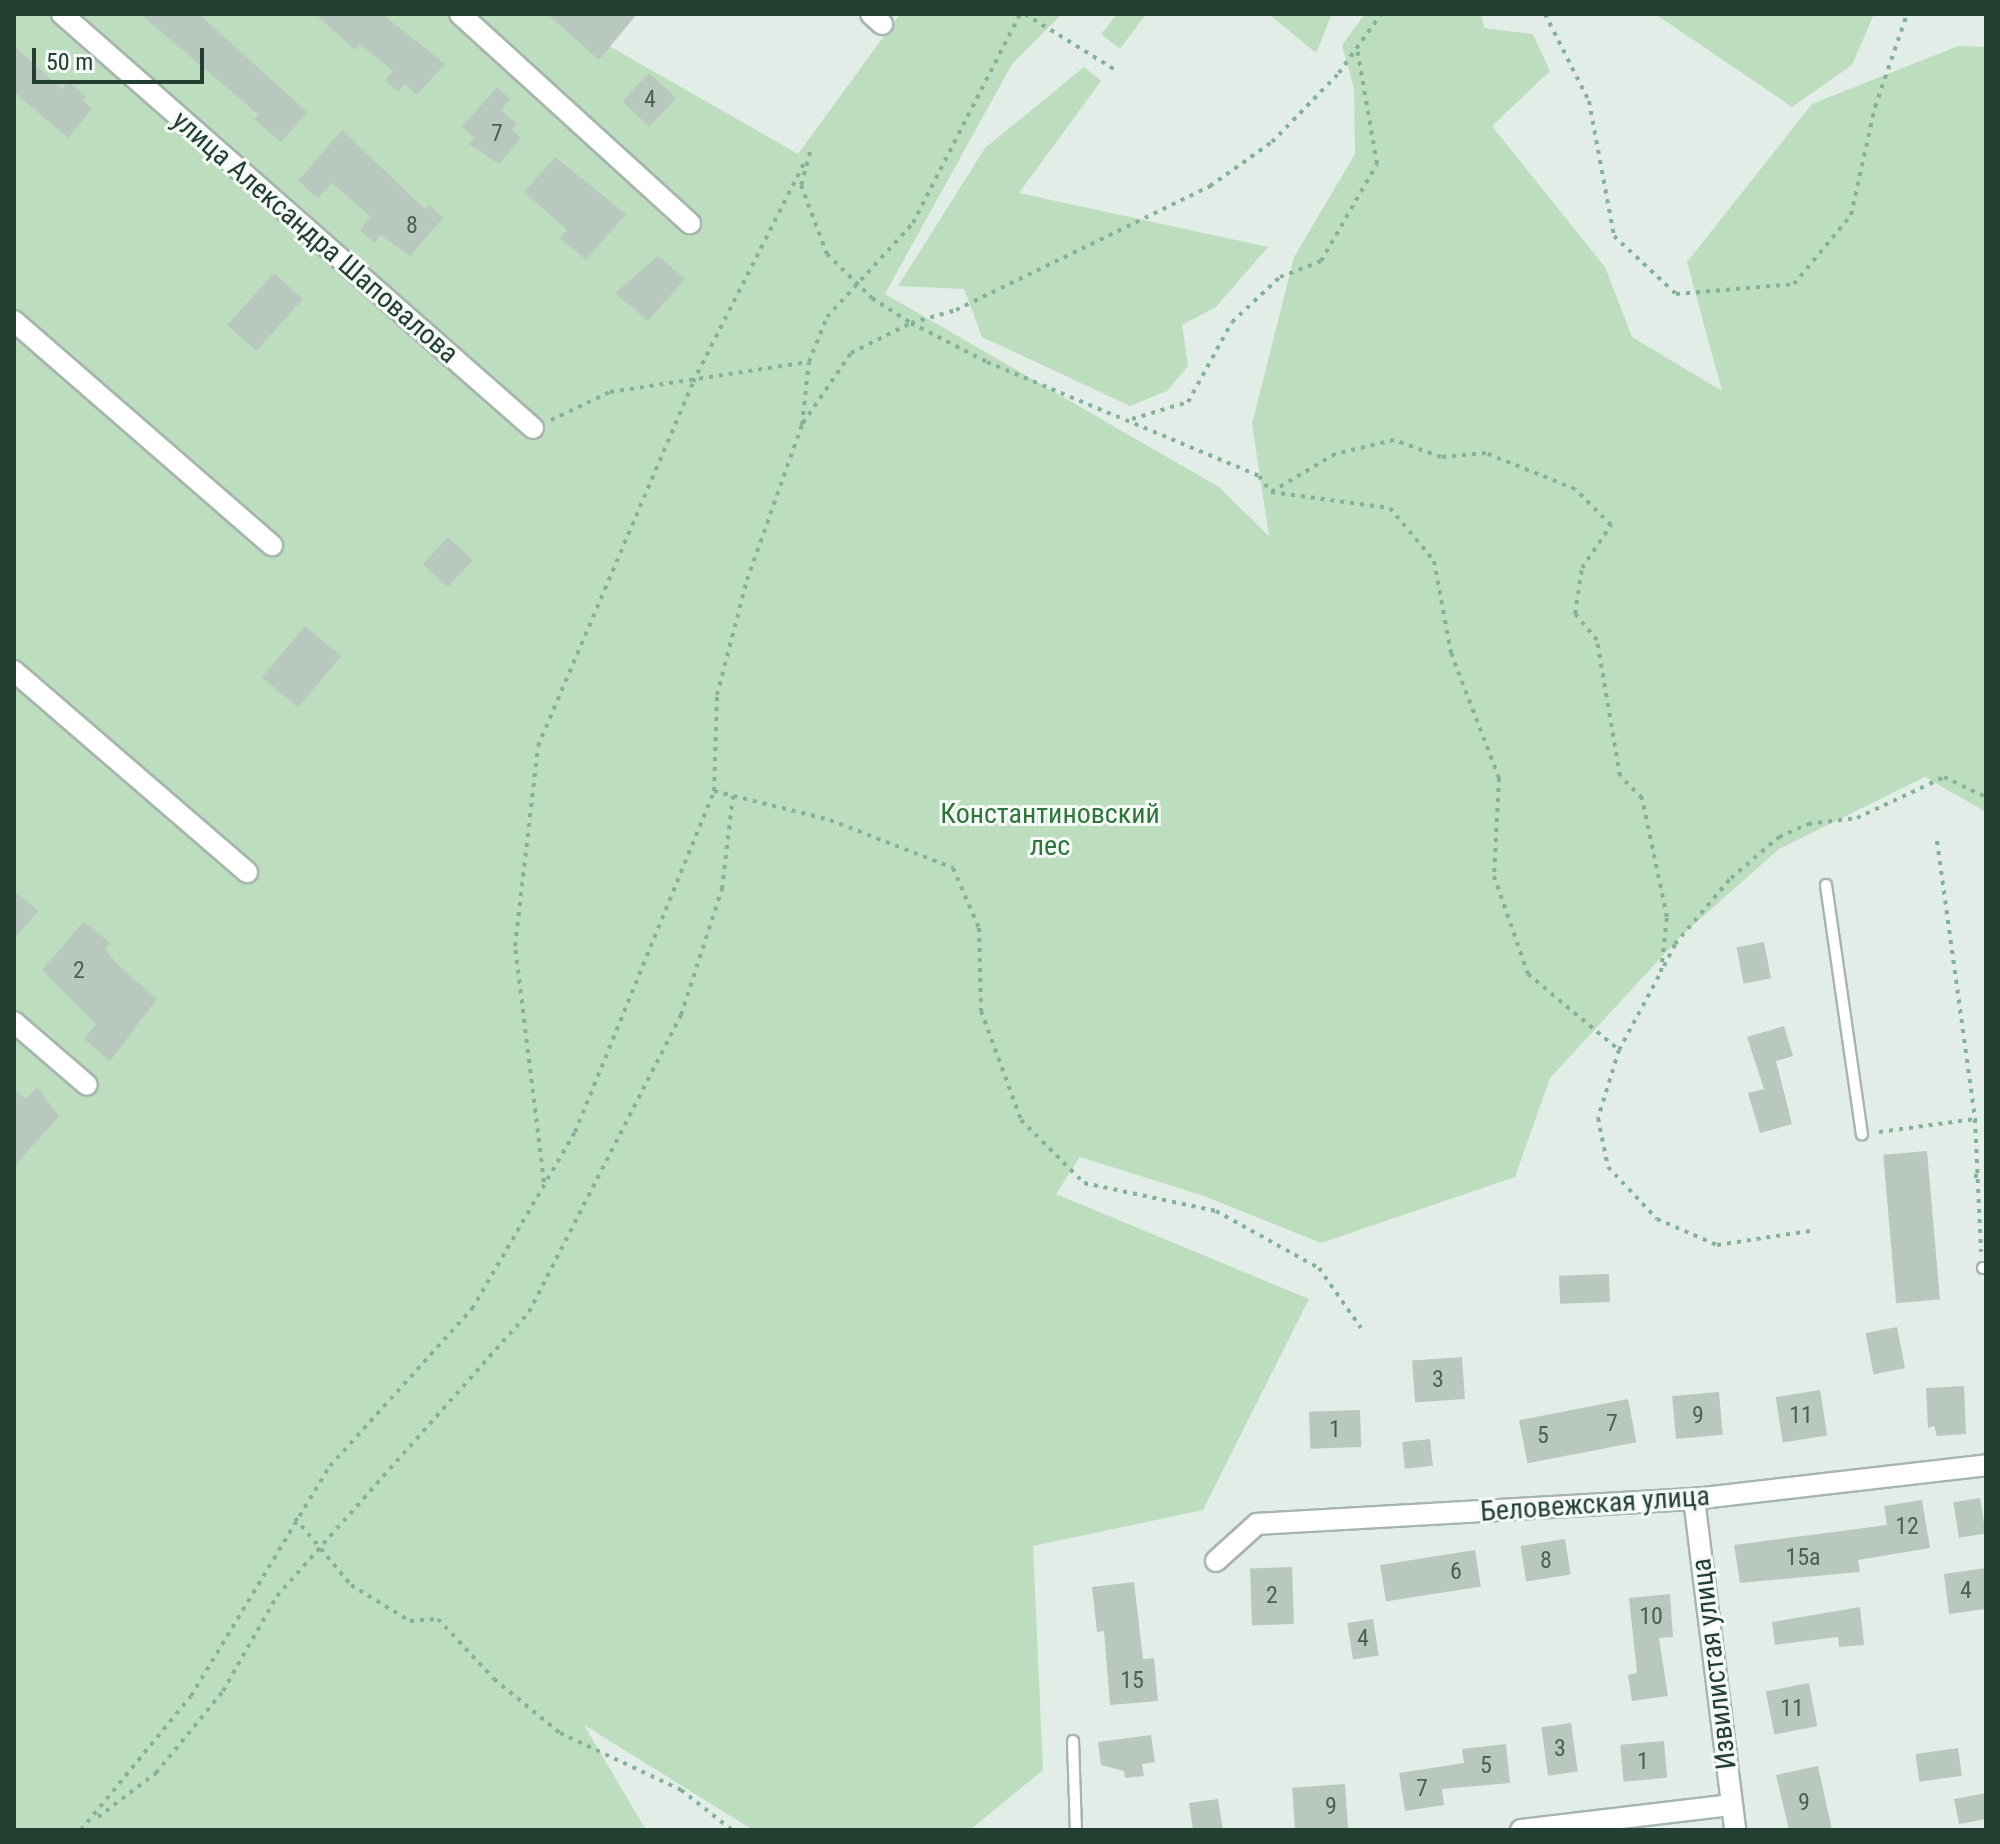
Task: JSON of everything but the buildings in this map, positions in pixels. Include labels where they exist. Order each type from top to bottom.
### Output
[{"type":"street","name":"улица Александра Шаповалова","points":[[62,14],[533,428]]},
{"type":"street","points":[[460,14],[690,223]]},
{"type":"street","points":[[14,321],[272,545]]},
{"type":"street","points":[[14,671],[247,872]]},
{"type":"street","points":[[14,1022],[87,1085]]},
{"type":"street","name":"Беловежская улица","points":[[1216,1561],[1257,1524],[1694,1499],[1986,1465]]},
{"type":"street","name":"Извилистая улица","points":[[1694,1499],[1735,1830]]},
{"type":"street","points":[[1521,1830],[1731,1805]]},
{"type":"lane","points":[[1826,885],[1862,1134]]},
{"type":"lane","points":[[1073,1741],[1076,1830]]},
{"type":"path","points":[[81,1830],[191,1696],[295,1518],[330,1466],[472,1309],[575,1132],[714,791],[717,695],[747,580],[802,425],[809,362],[827,317],[860,286],[913,223],[1022,14],[1117,71]]},
{"type":"path","points":[[802,425],[851,353],[911,323],[969,304],[1210,186],[1272,142],[1357,48],[1381,14]]},
{"type":"path","points":[[1545,14],[1589,101],[1614,236],[1676,294],[1794,284],[1851,215],[1875,107],[1907,14]]},
{"type":"path","points":[[1129,420],[1188,402],[1232,322],[1280,277],[1321,261],[1377,164],[1357,48]]},
{"type":"path","points":[[544,1185],[515,946],[538,746],[693,382],[810,152],[801,185],[808,216],[827,254],[860,286],[911,323],[1259,476],[1271,492],[1390,508],[1434,561],[1451,653],[1499,778],[1494,876],[1528,974],[1619,1050]]},
{"type":"path","points":[[533,428],[610,392],[693,382],[809,362]]},
{"type":"path","points":[[1271,492],[1335,454],[1394,440],[1441,457],[1486,453],[1575,489],[1611,525],[1582,568],[1575,614],[1597,640],[1620,776],[1642,798],[1667,917],[1661,972]]},
{"type":"path","points":[[1810,1231],[1717,1245],[1657,1219],[1608,1167],[1598,1118],[1619,1050],[1675,944],[1731,878],[1779,837],[1808,824],[1857,818],[1944,777],[1986,797]]},
{"type":"path","points":[[714,791],[830,820],[953,868],[979,928],[981,1011],[1021,1120],[1084,1183],[1216,1211],[1319,1268],[1361,1328]]},
{"type":"path","points":[[98,1817],[156,1773],[223,1691],[277,1596],[529,1312],[681,1015],[722,889],[733,796]]},
{"type":"path","points":[[1937,841],[1975,1119],[1974,1176],[1984,1268]]},
{"type":"path","points":[[1862,1134],[1975,1119]]},
{"type":"path","points":[[1974,1176],[1986,1175]]},
{"type":"path","points":[[295,1518],[351,1585],[410,1621],[438,1619],[494,1679],[560,1733],[681,1790],[732,1830]]},
{"type":"green space","name":"Константиновский лес","points":[[14,14],[553,14],[798,154],[900,14],[1062,14],[1012,64],[885,294],[1219,487],[1269,536],[1252,424],[1294,257],[1355,154],[1354,89],[1342,45],[1365,14],[1481,14],[1484,28],[1533,34],[1550,71],[1492,126],[1605,267],[1632,337],[1722,391],[1687,262],[1812,104],[1958,46],[1986,47],[1986,812],[1925,777],[1779,849],[1681,936],[1550,1078],[1515,1177],[1321,1243],[1204,1196],[1080,1157],[1056,1194],[1309,1299],[1203,1510],[1033,1546],[1043,1770],[970,1830],[753,1830],[584,1725],[646,1830],[14,1830]]},
{"type":"green space","points":[[1117,14],[1146,14],[1120,49],[1101,34]]},
{"type":"green space","points":[[1269,14],[1332,14],[1316,53]]},
{"type":"green space","points":[[1655,14],[1874,14],[1852,65],[1792,107]]},
{"type":"green space","points":[[1084,67],[1101,81],[1019,193],[1268,247],[1216,307],[1182,325],[1188,366],[1167,391],[1130,406],[982,337],[964,289],[898,286],[985,148]]}]
